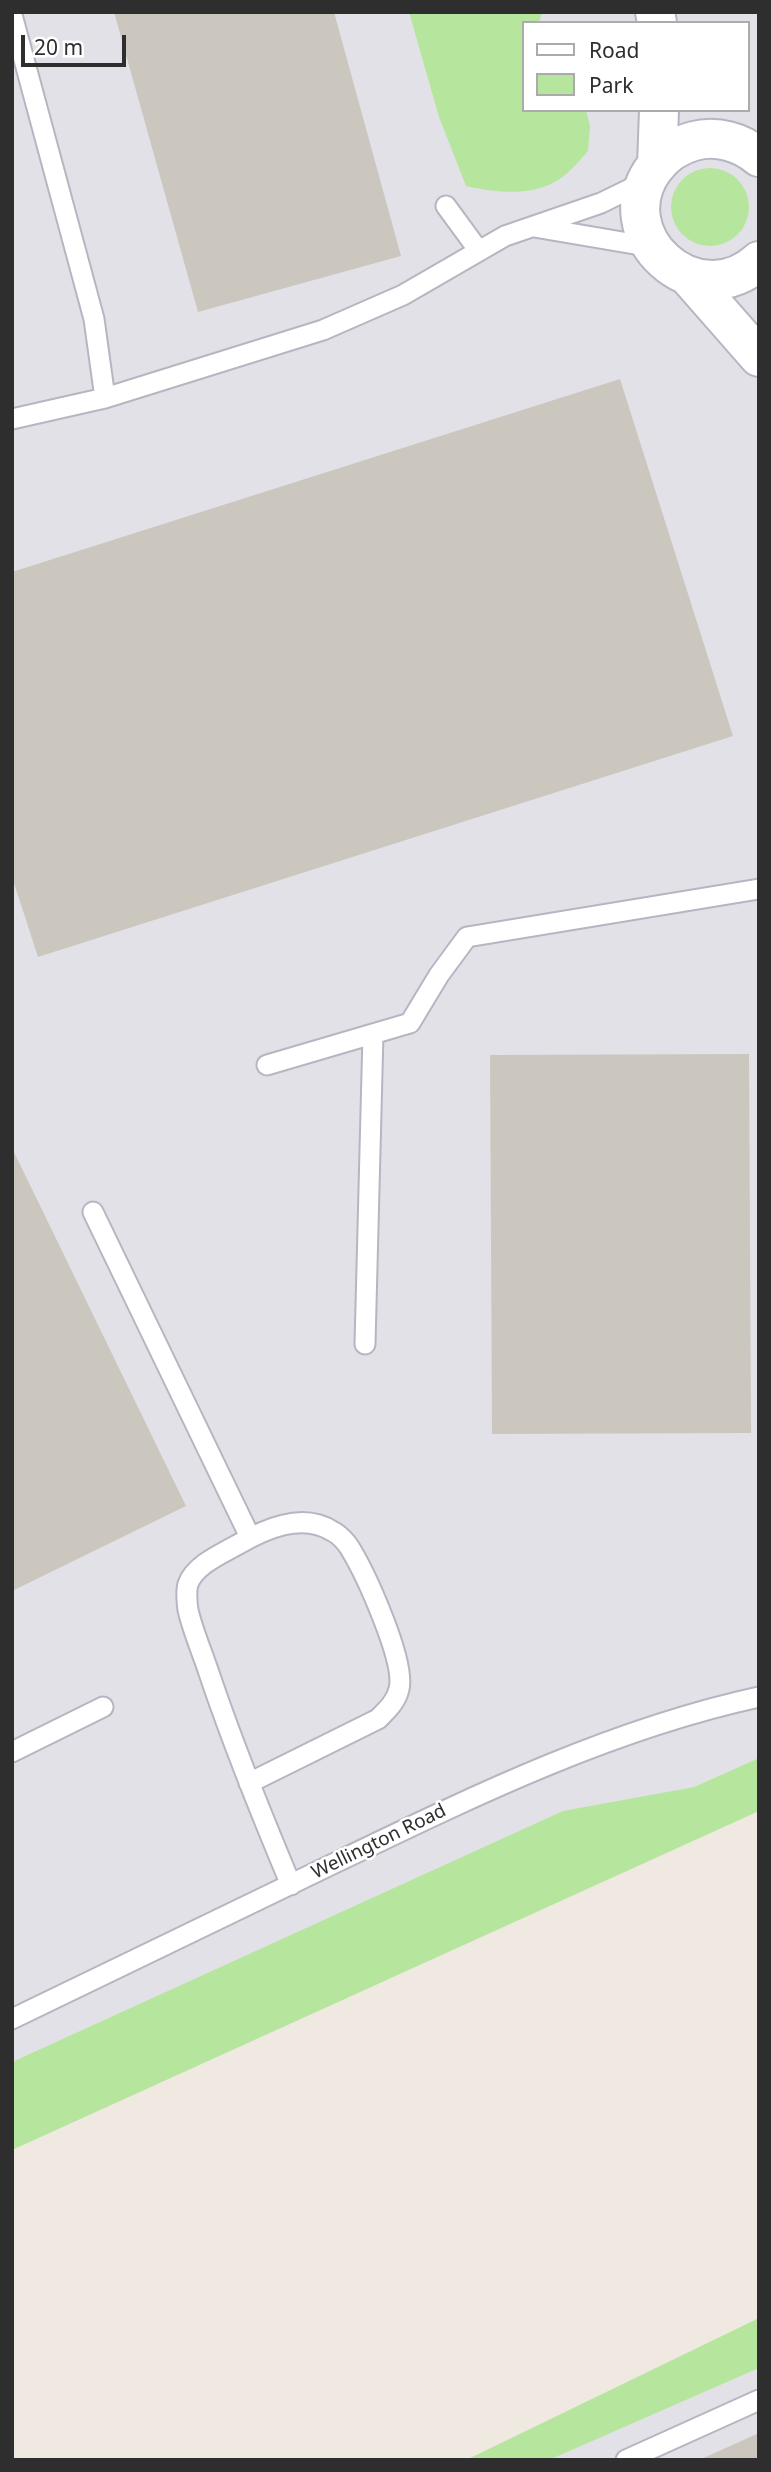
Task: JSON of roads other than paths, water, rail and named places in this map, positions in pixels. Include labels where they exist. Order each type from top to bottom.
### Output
[{"type":"street","points":[[652,173],[659,112]]},
{"type":"street","points":[[711,112],[752,152]]},
{"type":"street","points":[[752,152],[720,139],[700,139],[675,148],[652,173],[642,194],[641,216],[645,235],[652,247],[668,265],[688,276],[711,280],[727,278],[742,273],[759,261]]},
{"type":"street","points":[[688,276],[759,357]]},
{"type":"lane","points":[[12,15],[94,319],[106,398]]},
{"type":"lane","points":[[12,419],[106,398],[323,330],[403,295],[512,233],[601,203],[652,173]]},
{"type":"lane","points":[[446,206],[479,251]]},
{"type":"lane","points":[[533,227],[652,247]]},
{"type":"lane","points":[[267,1065],[410,1023],[439,975],[467,937],[759,889]]},
{"type":"lane","points":[[365,1344],[373,1034]]},
{"type":"lane","points":[[93,1212],[250,1537]]},
{"type":"lane","points":[[249,1783],[378,1718],[392,1705],[400,1688],[400,1666],[391,1636],[350,1548],[332,1530],[306,1523],[281,1524],[250,1537],[205,1562],[188,1584],[188,1608],[249,1783],[291,1885]]},
{"type":"lane","name":"Wellington Road","points":[[12,2019],[533,1771],[657,1724],[704,1709],[759,1697]]},
{"type":"lane","points":[[12,1752],[103,1707]]},
{"type":"lane","points":[[626,2460],[759,2400]]}]
